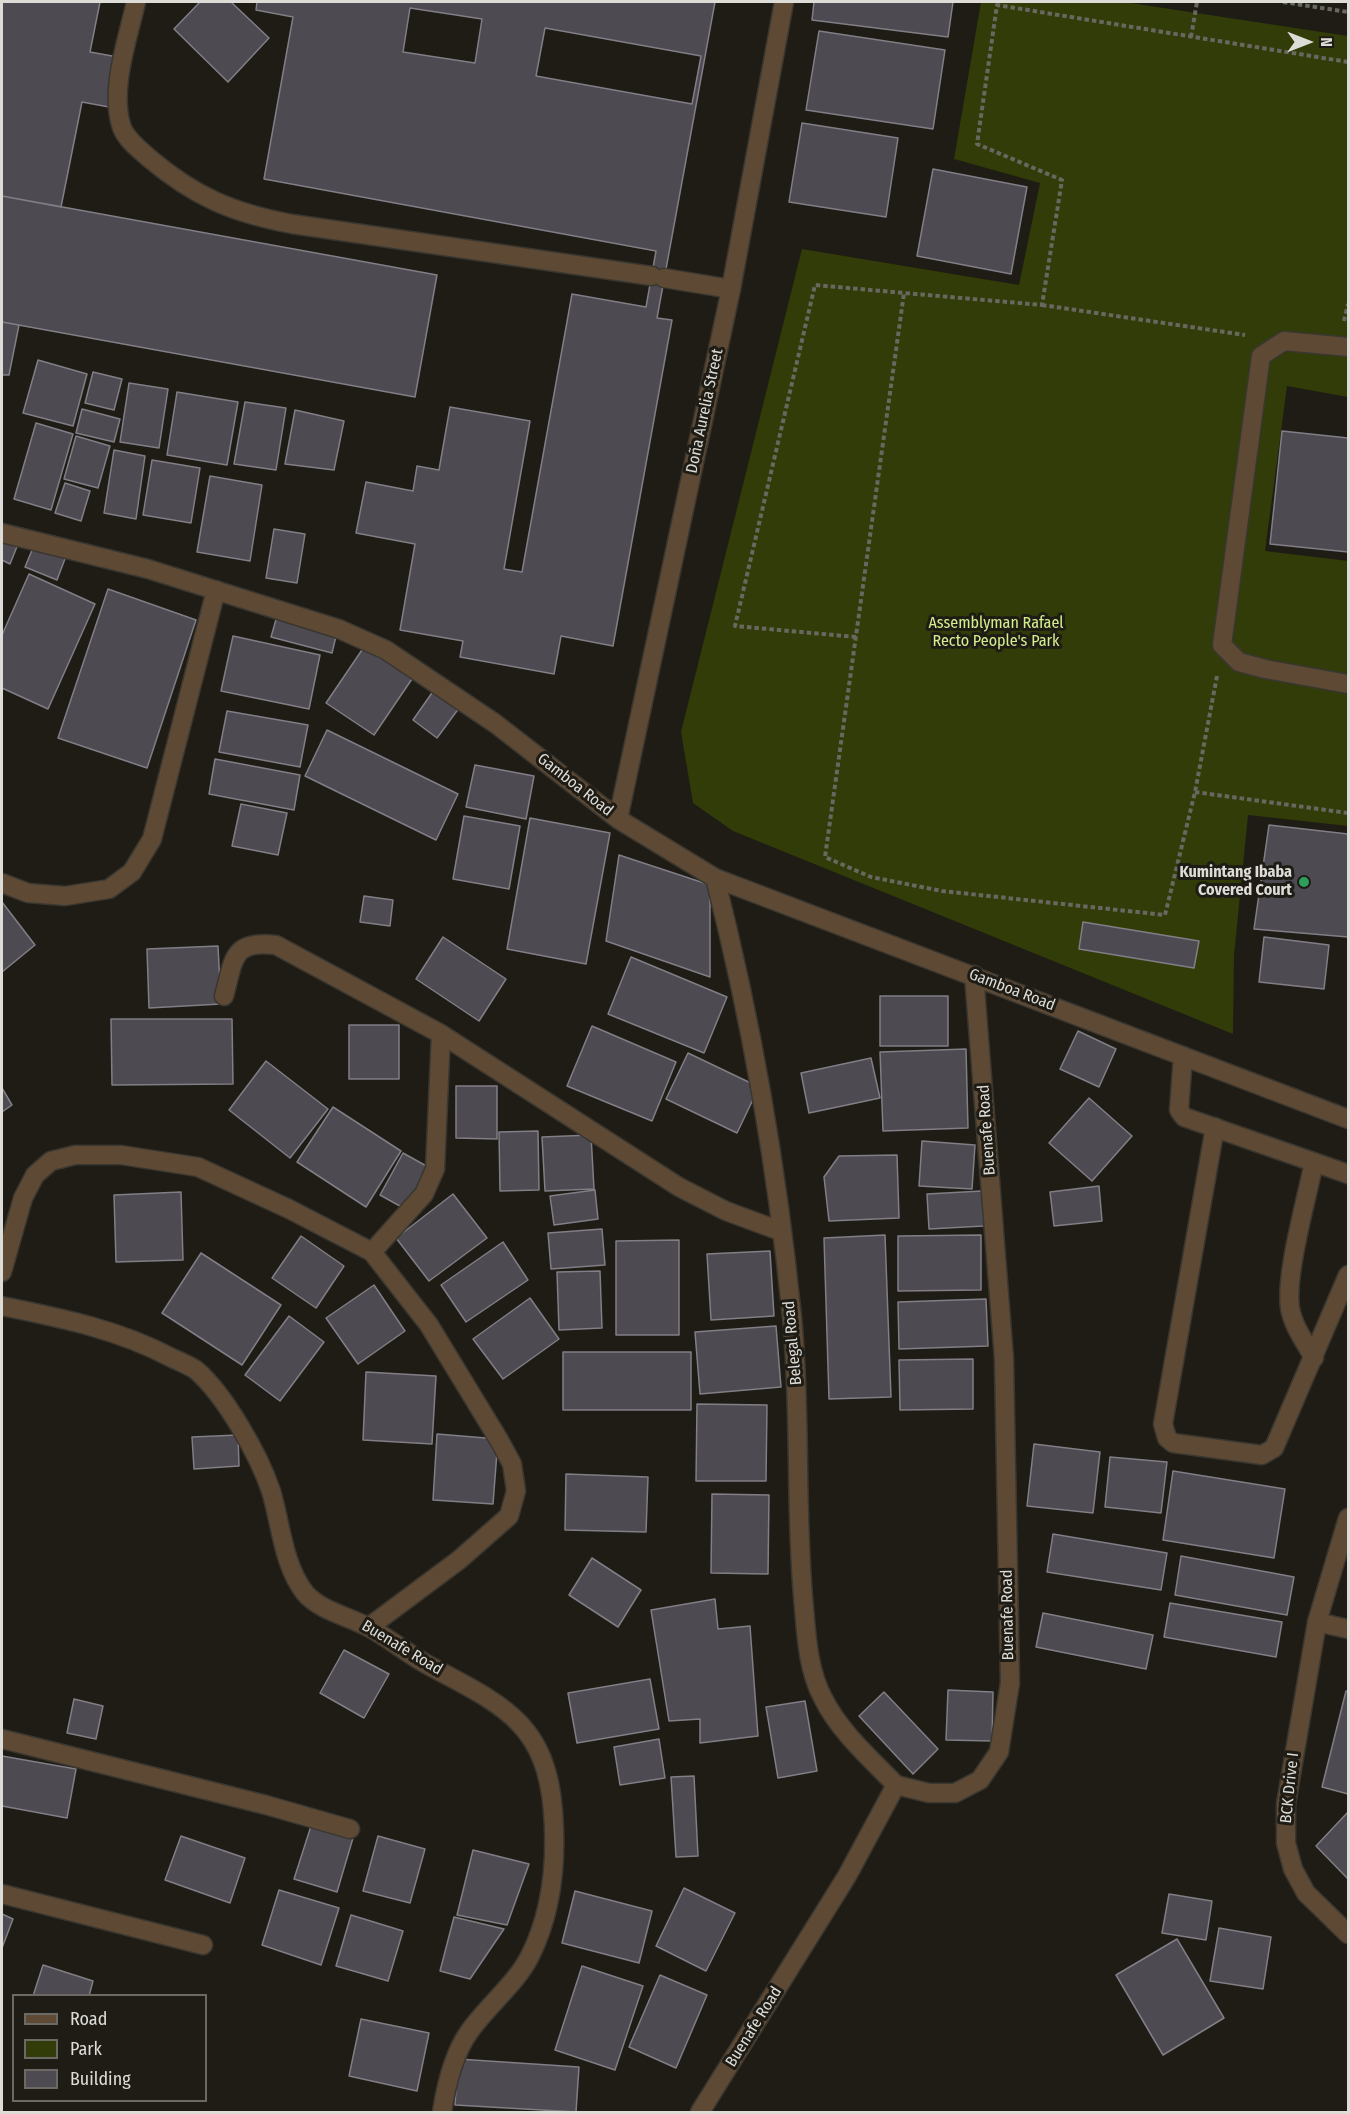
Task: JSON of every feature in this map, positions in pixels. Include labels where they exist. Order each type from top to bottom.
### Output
[{"type":"street","points":[[135,2],[120,73],[118,96],[122,128],[132,143],[147,156],[179,183],[203,198],[254,217],[292,225],[731,289]]},
{"type":"street","name":"Doña Aurelia Street","points":[[618,819],[731,289],[784,2]]},
{"type":"street","points":[[1348,347],[1284,341],[1261,356],[1222,645],[1239,662],[1348,684]]},
{"type":"street","name":"Gamboa Road","points":[[2,533],[148,569],[339,628],[386,650],[496,724],[618,819],[715,878],[1348,1119]]},
{"type":"street","points":[[2,883],[28,893],[65,896],[109,889],[132,872],[152,839],[216,590]]},
{"type":"street","name":"Belegal Road","points":[[715,878],[743,988],[761,1083],[792,1317],[798,1418],[798,1544],[812,1666],[823,1698],[849,1735],[896,1785]]},
{"type":"street","points":[[224,996],[236,956],[245,946],[255,942],[276,945],[441,1034],[679,1187],[726,1211],[780,1231]]},
{"type":"street","name":"Buenafe Road","points":[[700,2112],[847,1876],[896,1785],[929,1793],[955,1793],[980,1780],[999,1752],[1010,1683],[1004,1359],[974,975]]},
{"type":"street","points":[[372,1252],[424,1194],[435,1169],[441,1034]]},
{"type":"street","points":[[1183,1056],[1179,1110],[1184,1117],[1348,1174]]},
{"type":"street","points":[[1215,1127],[1162,1424],[1167,1438],[1173,1443],[1262,1455],[1274,1448],[1348,1275]]},
{"type":"street","points":[[2,1272],[23,1198],[35,1176],[51,1161],[75,1155],[121,1155],[198,1167],[289,1209],[372,1252],[429,1324],[499,1440],[512,1464],[516,1491],[509,1516],[459,1560],[369,1627]]},
{"type":"street","points":[[1314,1162],[1290,1284],[1290,1307],[1294,1323],[1314,1358]]},
{"type":"street","name":"Buenafe Road","points":[[2,1306],[89,1324],[151,1347],[195,1370],[239,1423],[270,1488],[291,1568],[307,1595],[334,1611],[369,1627],[420,1660],[492,1700],[522,1724],[545,1762],[553,1810],[554,1864],[547,1911],[529,1958],[467,2034],[447,2082],[442,2112]]},
{"type":"street","name":"BCK Drive I","points":[[1348,1518],[1317,1622],[1286,1804],[1286,1843],[1293,1869],[1306,1893],[1348,1934]]},
{"type":"street","points":[[1317,1622],[1348,1629]]},
{"type":"street","points":[[2,1739],[350,1829]]},
{"type":"street","points":[[2,1894],[203,1945]]},
{"type":"path","points":[[1191,37],[1197,2]]},
{"type":"path","points":[[1283,2],[1348,12]]},
{"type":"path","points":[[1042,305],[1062,180],[977,144],[997,5],[1348,62]]},
{"type":"path","points":[[856,638],[735,626],[814,285],[1042,305],[1284,341]]},
{"type":"path","points":[[904,293],[825,857],[871,877],[942,891],[1165,915],[1195,792],[1222,645]]},
{"type":"path","points":[[1346,315],[1348,304]]},
{"type":"path","points":[[1195,792],[1348,813]]},
{"type":"green space","name":"Assemblyman Rafael Recto People's Park","points":[[981,2],[1124,2],[1348,36],[1348,397],[1287,386],[1265,551],[1348,561],[1348,826],[1248,815],[1234,956],[1233,1034],[733,831],[693,803],[681,732],[802,249],[1019,285],[1040,183],[954,159]]},
{"type":"building","points":[[2,2],[100,2],[90,52],[118,57],[109,107],[82,102],[61,207],[2,196]]},
{"type":"building","points":[[200,2],[231,2],[269,38],[228,82],[174,29]]},
{"type":"building","points":[[257,2],[715,2],[657,318],[672,320],[613,646],[561,636],[554,674],[460,657],[463,641],[400,630],[415,544],[356,533],[366,482],[413,491],[417,466],[439,470],[450,407],[530,421],[504,569],[522,572],[572,294],[646,307],[656,251],[264,179],[293,17],[256,10]],"holes":[[[410,8],[482,19],[475,63],[403,52]],[[545,28],[701,56],[692,104],[536,76]]]},
{"type":"building","points":[[814,2],[953,2],[948,37],[812,20]]},
{"type":"building","points":[[819,31],[945,50],[933,129],[806,110]]},
{"type":"building","points":[[802,123],[898,138],[886,217],[789,202]]},
{"type":"building","points":[[933,169],[1027,187],[1011,274],[917,256]]},
{"type":"building","points":[[2,196],[437,275],[415,397],[2,322]]},
{"type":"building","points":[[2,322],[19,325],[9,375],[2,375]]},
{"type":"building","points":[[38,360],[87,374],[73,426],[23,413]]},
{"type":"building","points":[[93,372],[122,379],[114,410],[85,403]]},
{"type":"building","points":[[129,383],[168,389],[159,448],[120,442]]},
{"type":"building","points":[[177,392],[238,402],[227,465],[167,455]]},
{"type":"building","points":[[245,402],[286,408],[276,470],[234,464]]},
{"type":"building","points":[[82,409],[120,419],[114,442],[76,433]]},
{"type":"building","points":[[295,410],[344,421],[334,470],[285,464]]},
{"type":"building","points":[[36,423],[73,434],[51,510],[14,499]]},
{"type":"building","points":[[1282,431],[1348,438],[1348,552],[1270,544]]},
{"type":"building","points":[[76,436],[110,446],[98,488],[64,479]]},
{"type":"building","points":[[114,450],[145,456],[136,519],[104,513]]},
{"type":"building","points":[[152,460],[200,468],[191,523],[143,515]]},
{"type":"building","points":[[210,476],[262,485],[250,561],[197,552]]},
{"type":"building","points":[[65,483],[90,491],[81,521],[55,513]]},
{"type":"building","points":[[274,529],[305,534],[297,583],[266,578]]},
{"type":"building","points":[[2,537],[18,544],[10,564],[2,560]]},
{"type":"building","points":[[35,543],[66,556],[57,580],[25,567]]},
{"type":"building","points":[[29,574],[95,604],[48,709],[2,688],[2,635]]},
{"type":"building","points":[[108,589],[196,620],[147,768],[58,738]]},
{"type":"building","points":[[277,616],[337,632],[332,653],[271,637]]},
{"type":"building","points":[[233,636],[320,655],[309,709],[221,691]]},
{"type":"building","points":[[366,644],[414,676],[374,735],[326,703]]},
{"type":"building","points":[[434,690],[459,708],[437,738],[413,720]]},
{"type":"building","points":[[227,711],[308,725],[300,767],[219,752]]},
{"type":"building","points":[[327,730],[458,794],[436,840],[305,776]]},
{"type":"building","points":[[215,759],[300,775],[294,810],[209,794]]},
{"type":"building","points":[[475,765],[534,776],[526,819],[466,807]]},
{"type":"building","points":[[241,804],[287,813],[278,855],[232,846]]},
{"type":"building","points":[[464,816],[520,826],[509,889],[453,879]]},
{"type":"building","points":[[530,818],[610,833],[586,964],[507,949]]},
{"type":"building","name":"Kumintang Ibaba Covered Court","points":[[1269,825],[1348,834],[1348,937],[1254,929]]},
{"type":"building","points":[[619,855],[710,885],[710,977],[606,941]]},
{"type":"building","points":[[364,896],[393,900],[390,926],[360,922]]},
{"type":"building","points":[[2,902],[35,945],[2,972]]},
{"type":"building","points":[[1083,922],[1199,941],[1194,968],[1079,949]]},
{"type":"building","points":[[443,937],[506,979],[479,1021],[416,979]]},
{"type":"building","points":[[1264,937],[1329,945],[1324,989],[1259,982]]},
{"type":"building","points":[[218,946],[221,1004],[149,1008],[147,949]]},
{"type":"building","points":[[631,957],[727,997],[704,1053],[608,1014]]},
{"type":"building","points":[[880,996],[948,996],[948,1046],[880,1046]]},
{"type":"building","points":[[111,1019],[232,1019],[233,1084],[112,1085]]},
{"type":"building","points":[[349,1025],[399,1025],[399,1079],[349,1079]]},
{"type":"building","points":[[592,1026],[676,1062],[652,1121],[567,1086]]},
{"type":"building","points":[[1078,1031],[1116,1049],[1099,1087],[1060,1069]]},
{"type":"building","points":[[966,1049],[968,1128],[883,1131],[880,1052]]},
{"type":"building","points":[[688,1053],[759,1087],[737,1133],[666,1099]]},
{"type":"building","points":[[871,1058],[880,1098],[809,1113],[801,1073]]},
{"type":"building","points":[[266,1061],[328,1109],[290,1158],[229,1110]]},
{"type":"building","points":[[456,1086],[497,1086],[497,1139],[456,1138]]},
{"type":"building","points":[[2,1088],[12,1105],[2,1112]]},
{"type":"building","points":[[1089,1098],[1132,1136],[1092,1181],[1049,1143]]},
{"type":"building","points":[[333,1107],[401,1151],[366,1207],[297,1162]]},
{"type":"building","points":[[538,1131],[539,1190],[500,1191],[499,1132]]},
{"type":"building","points":[[591,1135],[594,1189],[545,1191],[542,1137]]},
{"type":"building","points":[[922,1141],[975,1145],[972,1189],[919,1186]]},
{"type":"building","points":[[403,1153],[430,1168],[407,1210],[380,1195]]},
{"type":"building","points":[[897,1155],[899,1218],[829,1221],[824,1177],[839,1156]]},
{"type":"building","points":[[1099,1186],[1102,1221],[1054,1226],[1050,1192]]},
{"type":"building","points":[[595,1190],[598,1219],[554,1225],[550,1196]]},
{"type":"building","points":[[982,1191],[984,1226],[929,1229],[927,1194]]},
{"type":"building","points":[[181,1192],[183,1260],[116,1262],[114,1195]]},
{"type":"building","points":[[453,1194],[487,1238],[429,1281],[396,1238]]},
{"type":"building","points":[[602,1229],[605,1265],[551,1269],[548,1233]]},
{"type":"building","points":[[885,1235],[891,1397],[829,1399],[824,1238]]},
{"type":"building","points":[[981,1235],[981,1290],[898,1291],[898,1236]]},
{"type":"building","points":[[301,1236],[344,1266],[316,1308],[272,1278]]},
{"type":"building","points":[[679,1240],[679,1335],[616,1335],[616,1241]]},
{"type":"building","points":[[503,1242],[528,1280],[466,1322],[441,1285]]},
{"type":"building","points":[[770,1251],[774,1316],[711,1320],[707,1254]]},
{"type":"building","points":[[201,1253],[281,1305],[242,1365],[162,1313]]},
{"type":"building","points":[[600,1271],[602,1328],[559,1330],[557,1272]]},
{"type":"building","points":[[374,1285],[405,1331],[358,1364],[326,1318]]},
{"type":"building","points":[[530,1298],[559,1339],[503,1379],[473,1339]]},
{"type":"building","points":[[986,1299],[988,1346],[899,1349],[898,1302]]},
{"type":"building","points":[[289,1316],[324,1342],[280,1401],[245,1375]]},
{"type":"building","points":[[776,1326],[781,1387],[700,1394],[695,1332]]},
{"type":"building","points":[[563,1352],[691,1352],[691,1410],[563,1410]]},
{"type":"building","points":[[973,1359],[973,1409],[900,1410],[899,1360]]},
{"type":"building","points":[[366,1372],[436,1376],[432,1444],[363,1440]]},
{"type":"building","points":[[697,1404],[767,1405],[766,1481],[696,1481]]},
{"type":"building","points":[[437,1434],[498,1439],[493,1504],[433,1500]]},
{"type":"building","points":[[238,1435],[239,1466],[194,1469],[192,1437]]},
{"type":"building","points":[[1034,1444],[1100,1452],[1093,1513],[1027,1506]]},
{"type":"building","points":[[1110,1457],[1167,1462],[1161,1513],[1105,1507]]},
{"type":"building","points":[[1173,1471],[1285,1489],[1274,1558],[1163,1540]]},
{"type":"building","points":[[566,1474],[648,1477],[646,1532],[565,1530]]},
{"type":"building","points":[[712,1494],[769,1495],[768,1574],[711,1573]]},
{"type":"building","points":[[1053,1534],[1167,1553],[1161,1590],[1047,1572]]},
{"type":"building","points":[[1181,1556],[1294,1577],[1287,1615],[1175,1595]]},
{"type":"building","points":[[592,1558],[641,1590],[618,1627],[569,1595]]},
{"type":"building","points":[[715,1599],[718,1629],[750,1626],[758,1736],[700,1743],[700,1719],[669,1721],[651,1610]]},
{"type":"building","points":[[1170,1603],[1282,1622],[1276,1657],[1164,1637]]},
{"type":"building","points":[[1043,1613],[1153,1635],[1146,1669],[1036,1647]]},
{"type":"building","points":[[344,1650],[389,1674],[364,1718],[320,1693]]},
{"type":"building","points":[[650,1679],[659,1729],[577,1743],[568,1693]]},
{"type":"building","points":[[948,1690],[993,1692],[992,1741],[946,1740]]},
{"type":"building","points":[[1346,1691],[1348,1692],[1348,1794],[1322,1787]]},
{"type":"building","points":[[884,1692],[938,1749],[913,1774],[859,1716]]},
{"type":"building","points":[[74,1699],[103,1706],[96,1739],[67,1733]]},
{"type":"building","points":[[805,1701],[817,1771],[778,1778],[766,1707]]},
{"type":"building","points":[[659,1739],[665,1778],[620,1785],[614,1747]]},
{"type":"building","points":[[2,1756],[76,1769],[67,1818],[2,1806]]},
{"type":"building","points":[[694,1776],[698,1856],[676,1857],[671,1777]]},
{"type":"building","points":[[1348,1812],[1348,1879],[1316,1846]]},
{"type":"building","points":[[311,1826],[353,1838],[337,1892],[294,1879]]},
{"type":"building","points":[[181,1836],[245,1858],[230,1903],[165,1880]]},
{"type":"building","points":[[378,1836],[425,1849],[410,1903],[363,1891]]},
{"type":"building","points":[[473,1850],[529,1864],[507,1925],[457,1915]]},
{"type":"building","points":[[684,1888],[735,1913],[706,1971],[656,1946]]},
{"type":"building","points":[[279,1890],[339,1908],[321,1965],[262,1945]]},
{"type":"building","points":[[575,1891],[652,1911],[639,1963],[562,1943]]},
{"type":"building","points":[[1169,1894],[1212,1901],[1206,1940],[1162,1933]]},
{"type":"building","points":[[2,1914],[13,1919],[2,1948]]},
{"type":"building","points":[[351,1915],[403,1931],[388,1981],[336,1966]]},
{"type":"building","points":[[454,1917],[504,1929],[470,1979],[440,1971]]},
{"type":"building","points":[[1219,1928],[1271,1937],[1263,1989],[1210,1981]]},
{"type":"building","points":[[1177,1939],[1224,2018],[1163,2055],[1116,1975]]},
{"type":"building","points":[[43,1965],[93,1981],[90,1994],[34,1994]]},
{"type":"building","points":[[582,1966],[643,1986],[615,2070],[555,2050]]},
{"type":"building","points":[[660,1975],[707,1995],[676,2068],[629,2047]]},
{"type":"building","points":[[361,2019],[429,2033],[417,2091],[349,2076]]},
{"type":"building","points":[[458,2059],[579,2067],[576,2112],[455,2105]]},
{"type":"place","name":"Kumintang Ibaba Covered Court","points":[[1304,882]]}]
